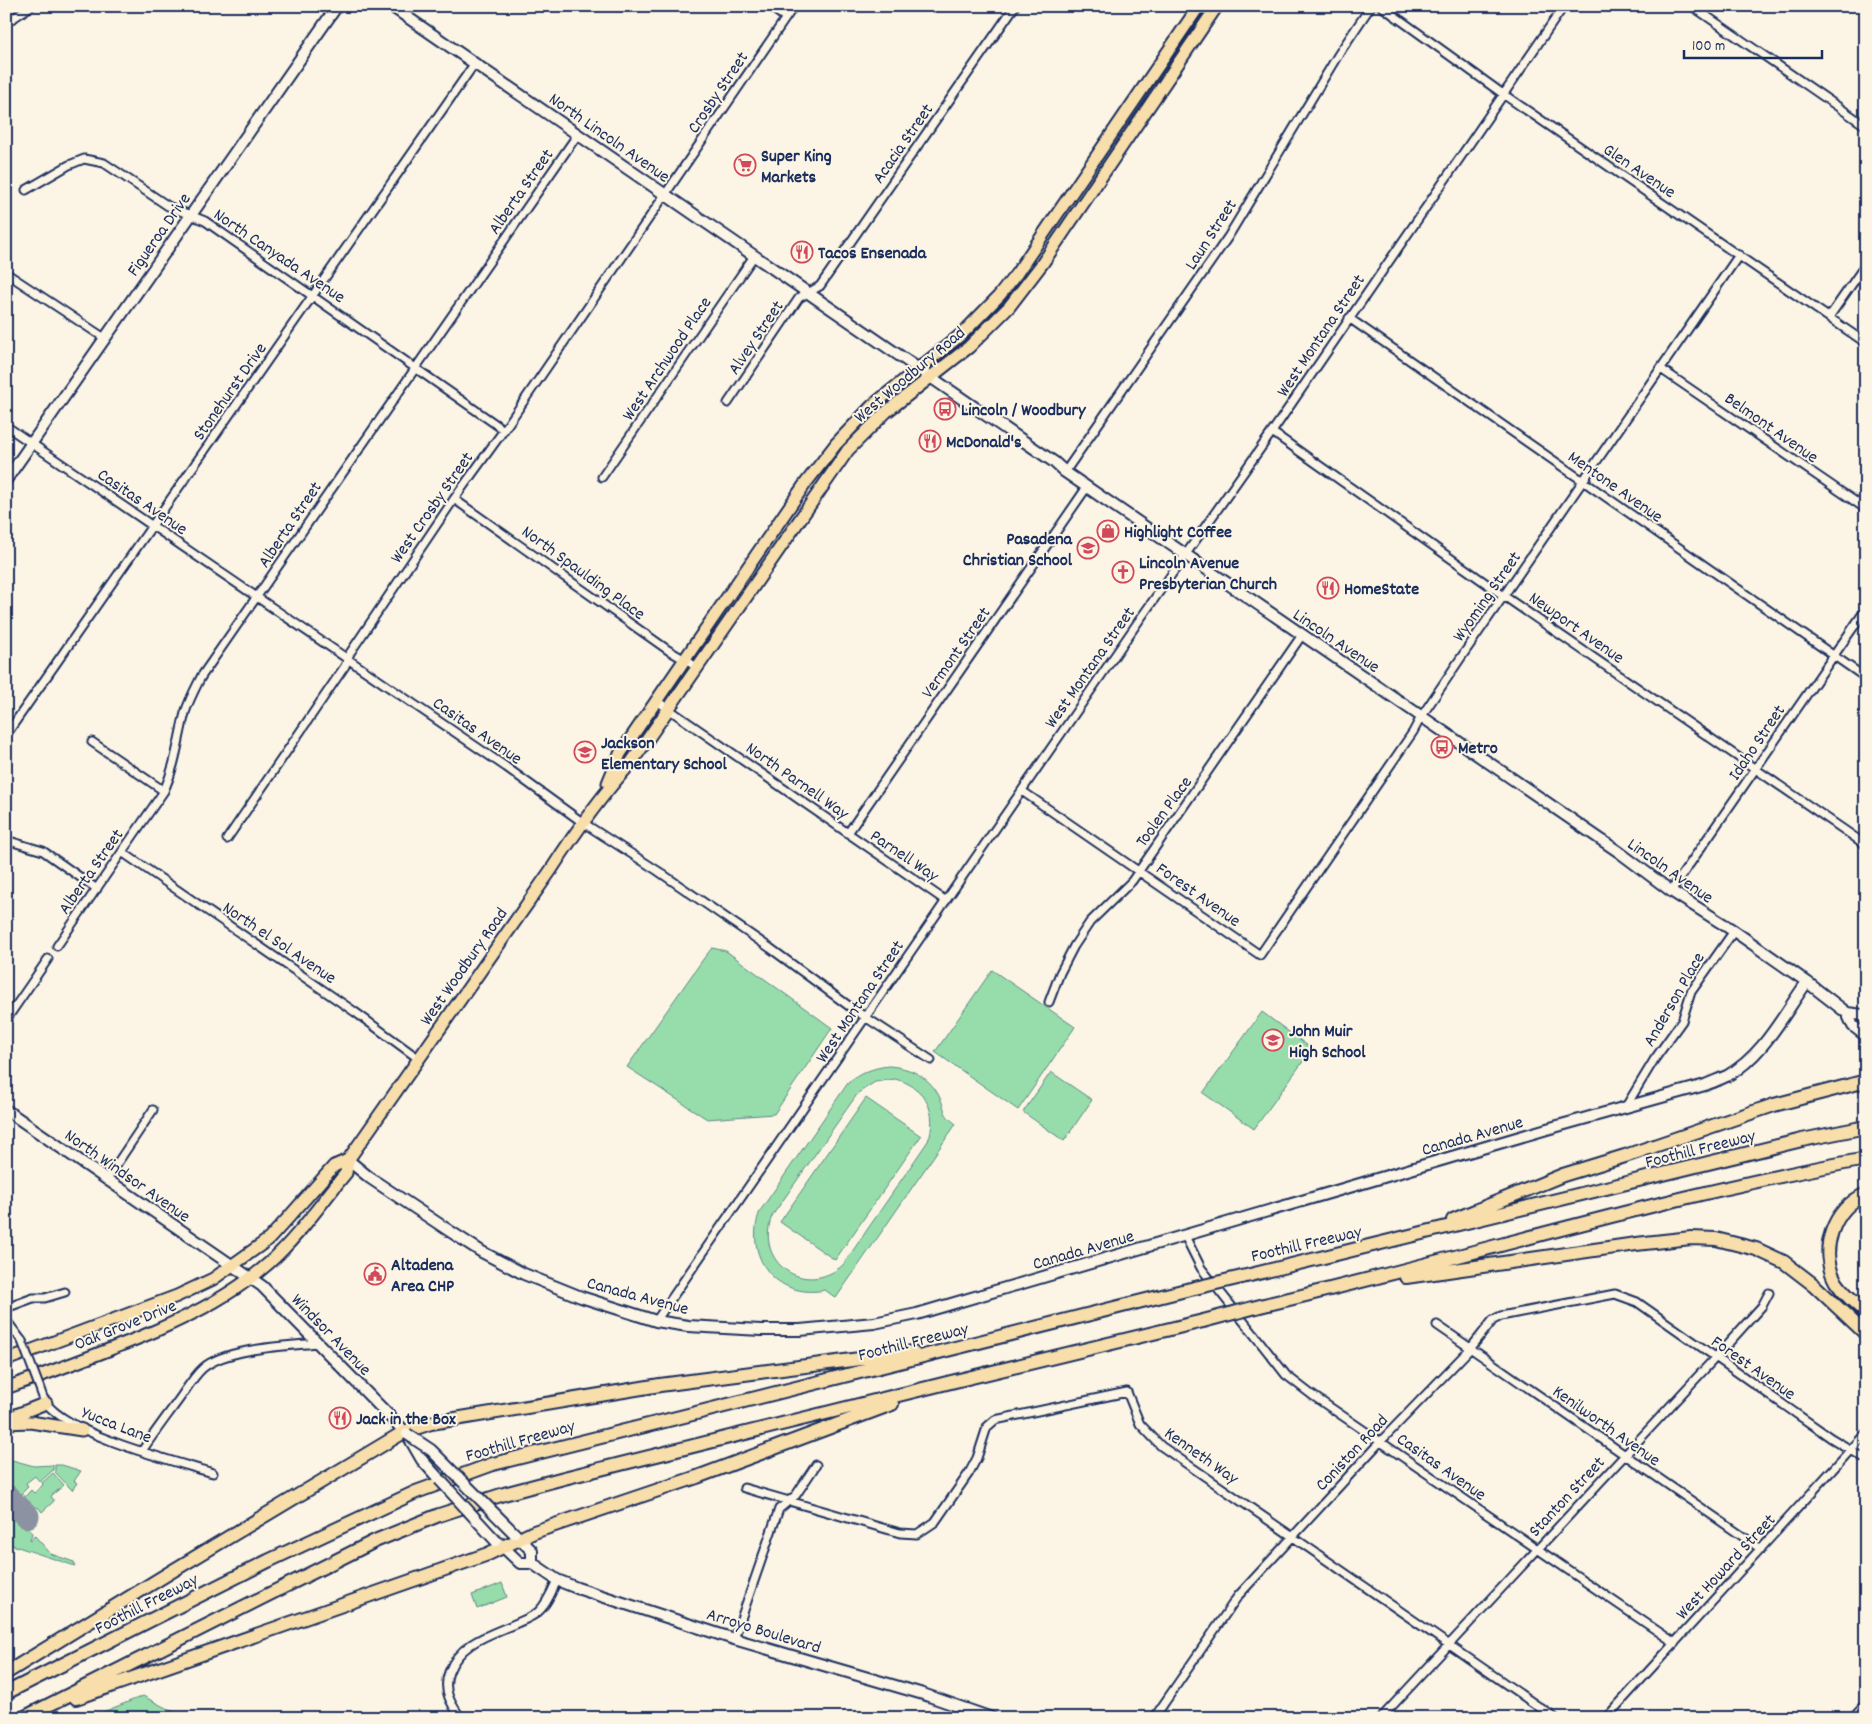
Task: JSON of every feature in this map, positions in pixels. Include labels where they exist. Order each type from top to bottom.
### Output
[{"type":"highway","points":[[1414,1236],[1563,1175],[1774,1106],[1866,1081]]},
{"type":"highway","name":"Foothill Freeway","points":[[6,1693],[268,1560],[416,1492],[492,1464],[1182,1291],[1802,1140],[1866,1128]]},
{"type":"highway","points":[[26,1716],[375,1541],[439,1515],[504,1494],[951,1382],[1354,1284],[1690,1197],[1788,1174],[1866,1159]]},
{"type":"highway","points":[[1866,1194],[1853,1202],[1839,1216],[1831,1231],[1828,1252],[1835,1280],[1841,1289],[1866,1312]]},
{"type":"highway","points":[[1354,1284],[1636,1244],[1691,1238],[1716,1239],[1756,1249],[1784,1262],[1814,1286],[1866,1334]]},
{"type":"highway","points":[[6,1673],[182,1564],[405,1433],[431,1423],[660,1385],[965,1346]]},
{"type":"highway","points":[[26,1716],[488,1554],[499,1544],[517,1536],[697,1477],[951,1382]]},
{"type":"main road","name":"West Woodbury Road","points":[[605,792],[620,754],[805,484],[836,444],[881,397],[962,333],[988,308],[1014,278],[1199,6]]},
{"type":"main road","name":"West Woodbury Road","points":[[250,1277],[269,1262],[346,1173],[348,1160],[551,870],[582,822],[631,763],[848,450],[886,412],[969,347],[988,329],[1026,286],[1217,6]]},
{"type":"main road","name":"West Woodbury Road","points":[[232,1265],[268,1239],[334,1166],[348,1160]]},
{"type":"main road","name":"Oak Grove Drive","points":[[6,1360],[177,1296],[213,1279],[232,1265]]},
{"type":"main road","name":"Oak Grove Drive","points":[[6,1388],[117,1348],[173,1324],[201,1311],[233,1291],[250,1277]]},
{"type":"main road","points":[[6,1419],[46,1403]]},
{"type":"main road","points":[[6,1423],[30,1422],[82,1430]]},
{"type":"street","points":[[6,23],[32,6]]},
{"type":"street","name":"Figueroa Drive","points":[[6,480],[337,6]]},
{"type":"street","name":"North Lincoln Avenue","points":[[391,6],[810,293]]},
{"type":"street","points":[[769,6],[786,18]]},
{"type":"street","name":"Crosby Street","points":[[665,195],[794,6]]},
{"type":"street","name":"Acacia Street","points":[[810,293],[821,284],[1015,6]]},
{"type":"street","name":"Laun Street","points":[[1065,472],[1228,236],[1338,55],[1371,6]]},
{"type":"street","name":"Glen Avenue","points":[[1381,6],[1503,94],[1866,343]]},
{"type":"street","name":"West Montana Street","points":[[656,1321],[1022,790],[1272,432],[1564,6]]},
{"type":"street","points":[[1692,6],[1866,126]]},
{"type":"street","name":"Stonehurst Drive","points":[[6,735],[475,63]]},
{"type":"street","name":"Alberta Street","points":[[57,946],[164,791],[173,772],[186,712],[192,694],[201,677],[578,134]]},
{"type":"street","name":"North Canyada Avenue","points":[[26,190],[69,165],[84,159],[104,163],[168,206],[205,221],[504,430]]},
{"type":"street","name":"West Crosby Street","points":[[227,840],[345,666],[350,652],[665,195]]},
{"type":"street","name":"Wyoming Street","points":[[1260,955],[1413,732],[1421,717],[1739,255]]},
{"type":"street","name":"West Archwood Place","points":[[602,477],[754,256]]},
{"type":"street","points":[[1829,317],[1866,264]]},
{"type":"street","points":[[6,272],[106,339]]},
{"type":"street","name":"Lincoln Avenue","points":[[810,293],[1185,555],[1807,982],[1847,1013],[1853,1026],[1866,1036]]},
{"type":"street","name":"Alvey Street","points":[[728,403],[799,298],[810,293]]},
{"type":"street","name":"Mentone Avenue","points":[[1349,318],[1866,678]]},
{"type":"street","name":"Belmont Avenue","points":[[1661,368],[1866,509]]},
{"type":"street","name":"Casitas Avenue","points":[[6,426],[506,766],[582,822],[658,871],[866,1017],[931,1060]]},
{"type":"street","name":"Newport Avenue","points":[[1272,432],[1504,596],[1866,846]]},
{"type":"street","name":"Vermont Street","points":[[848,833],[1087,487]]},
{"type":"street","name":"North Spaulding Place","points":[[454,499],[685,661],[697,667]]},
{"type":"street","name":"Idaho Street","points":[[1672,891],[1866,609]]},
{"type":"street","name":"Toolen Place","points":[[1049,1002],[1074,946],[1090,922],[1132,881],[1302,635]]},
{"type":"street","name":"North Parnell Way","points":[[657,701],[848,833]]},
{"type":"street","points":[[92,742],[164,791]]},
{"type":"street","name":"Forest Avenue","points":[[1022,790],[1260,955]]},
{"type":"street","name":"Parnell Way","points":[[848,833],[946,901]]},
{"type":"street","points":[[6,840],[43,851],[97,889]]},
{"type":"street","name":"North el Sol Avenue","points":[[122,852],[355,1012],[419,1059]]},
{"type":"street","name":"Anderson Place","points":[[1625,1108],[1654,1060],[1682,1021],[1691,992],[1734,931]]},
{"type":"street","points":[[6,1020],[48,959]]},
{"type":"street","name":"Canada Avenue","points":[[348,1160],[370,1178],[482,1252],[524,1274],[581,1298],[656,1321],[688,1326],[761,1330],[838,1327],[874,1323],[926,1311],[1547,1129],[1705,1085],[1727,1076],[1760,1049],[1807,982]]},
{"type":"street","name":"Lincoln Avenue","points":[[1847,1013],[1866,1017]]},
{"type":"street","name":"North Windsor Avenue","points":[[6,1110],[232,1265]]},
{"type":"street","points":[[106,1180],[153,1110]]},
{"type":"street","name":"Casitas Avenue","points":[[1185,1236],[1201,1268],[1286,1375],[1536,1550],[1675,1643]]},
{"type":"street","name":"Windsor Avenue","points":[[232,1265],[250,1277],[276,1300],[405,1433]]},
{"type":"street","points":[[6,1308],[33,1298],[45,1298],[65,1292]]},
{"type":"street","name":"Stanton Street","points":[[1381,1718],[1715,1358],[1762,1306],[1769,1293]]},
{"type":"street","name":"Coniston Road","points":[[1154,1718],[1238,1596],[1380,1442],[1470,1348],[1493,1320],[1501,1316],[1615,1294],[1626,1297]]},
{"type":"street","name":"Forest Avenue","points":[[1626,1297],[1637,1302],[1715,1358],[1866,1459]]},
{"type":"street","name":"Yucca Lane","points":[[6,1320],[22,1341],[46,1403],[60,1416],[82,1430],[213,1473]]},
{"type":"street","name":"Kenilworth Avenue","points":[[1436,1325],[1761,1549]]},
{"type":"street","points":[[142,1451],[192,1380],[204,1367],[216,1360],[232,1355],[261,1349],[318,1342]]},
{"type":"street","name":"Kenneth Way","points":[[744,1488],[786,1502],[900,1534],[917,1534],[935,1522],[969,1473],[977,1458],[987,1427],[995,1420],[1127,1392],[1140,1424],[1161,1446],[1555,1718]]},
{"type":"street","points":[[405,1433],[430,1450],[517,1536],[532,1552],[532,1563]]},
{"type":"street","name":"Arroyo Boulevard","points":[[405,1433],[422,1460],[499,1544],[520,1563],[532,1563],[557,1580],[577,1588],[734,1639],[924,1694],[967,1714],[992,1718]]},
{"type":"street","name":"West Howard Street","points":[[1606,1718],[1866,1433]]},
{"type":"street","points":[[734,1639],[778,1509],[796,1495],[816,1466]]},
{"type":"street","points":[[461,1718],[449,1700],[446,1690],[447,1677],[453,1660],[463,1648],[474,1641],[536,1614],[548,1600],[557,1580]]},
{"type":"street","points":[[1852,1718],[1866,1703]]},
{"type":"green space","points":[[712,948],[726,951],[832,1028],[774,1114],[707,1119],[627,1067]]},
{"type":"green space","points":[[992,970],[1075,1027],[1018,1110],[935,1052]]},
{"type":"green space","points":[[1262,1012],[1312,1049],[1254,1129],[1203,1093]]},
{"type":"green space","points":[[888,1066],[911,1071],[930,1083],[935,1089],[946,1114],[956,1124],[836,1298],[825,1290],[807,1291],[792,1288],[778,1281],[768,1271],[760,1258],[756,1244],[756,1228],[760,1211],[848,1083],[857,1076],[871,1070]],"holes":[[[895,1079],[922,1094],[927,1102],[932,1120],[928,1141],[843,1265],[828,1274],[813,1278],[799,1276],[786,1270],[777,1261],[770,1248],[768,1233],[772,1216],[858,1093],[875,1082]]]},
{"type":"green space","points":[[1051,1072],[1092,1100],[1064,1141],[1023,1112]]},
{"type":"green space","points":[[866,1098],[921,1136],[835,1260],[780,1222]]},
{"type":"green space","points":[[12,1460],[34,1466],[53,1465],[53,1470],[40,1482],[35,1476],[26,1483],[28,1487],[14,1499],[6,1491],[6,1466]]},
{"type":"green space","points":[[55,1465],[62,1465],[81,1471],[74,1481],[77,1483],[72,1490],[55,1472]]},
{"type":"green space","points":[[53,1473],[64,1485],[51,1496],[54,1501],[42,1512],[38,1507],[30,1514],[20,1504],[21,1501],[31,1490],[34,1493]]},
{"type":"green space","points":[[8,1503],[24,1519],[22,1521],[32,1533],[31,1541],[34,1535],[51,1554],[74,1562],[75,1566],[6,1543],[6,1504]]},
{"type":"green space","points":[[502,1583],[507,1597],[477,1609],[472,1595]]},
{"type":"green space","points":[[143,1696],[185,1718],[88,1718]]},
{"type":"taxiway","points":[[6,1496],[27,1516]]},
{"type":"place","name":"Super King Markets","points":[[745,165]]},
{"type":"place","name":"Tacos Ensenada","points":[[802,252]]},
{"type":"place","name":"Lincoln / Woodbury","points":[[945,409]]},
{"type":"place","name":"McDonald's","points":[[930,441]]},
{"type":"place","name":"Highlight Coffee","points":[[1108,531]]},
{"type":"place","name":"Pasadena Christian School","points":[[1088,548]]},
{"type":"place","name":"Lincoln Avenue Presbyterian Church","points":[[1123,572]]},
{"type":"place","name":"HomeState","points":[[1328,588]]},
{"type":"place","name":"Metro","points":[[1442,747]]},
{"type":"place","name":"Jackson Elementary School","points":[[585,752]]},
{"type":"place","name":"John Muir High School","points":[[1273,1040]]},
{"type":"place","name":"Altadena Area CHP","points":[[375,1274]]},
{"type":"place","name":"Jack in the Box","points":[[340,1418]]}]
